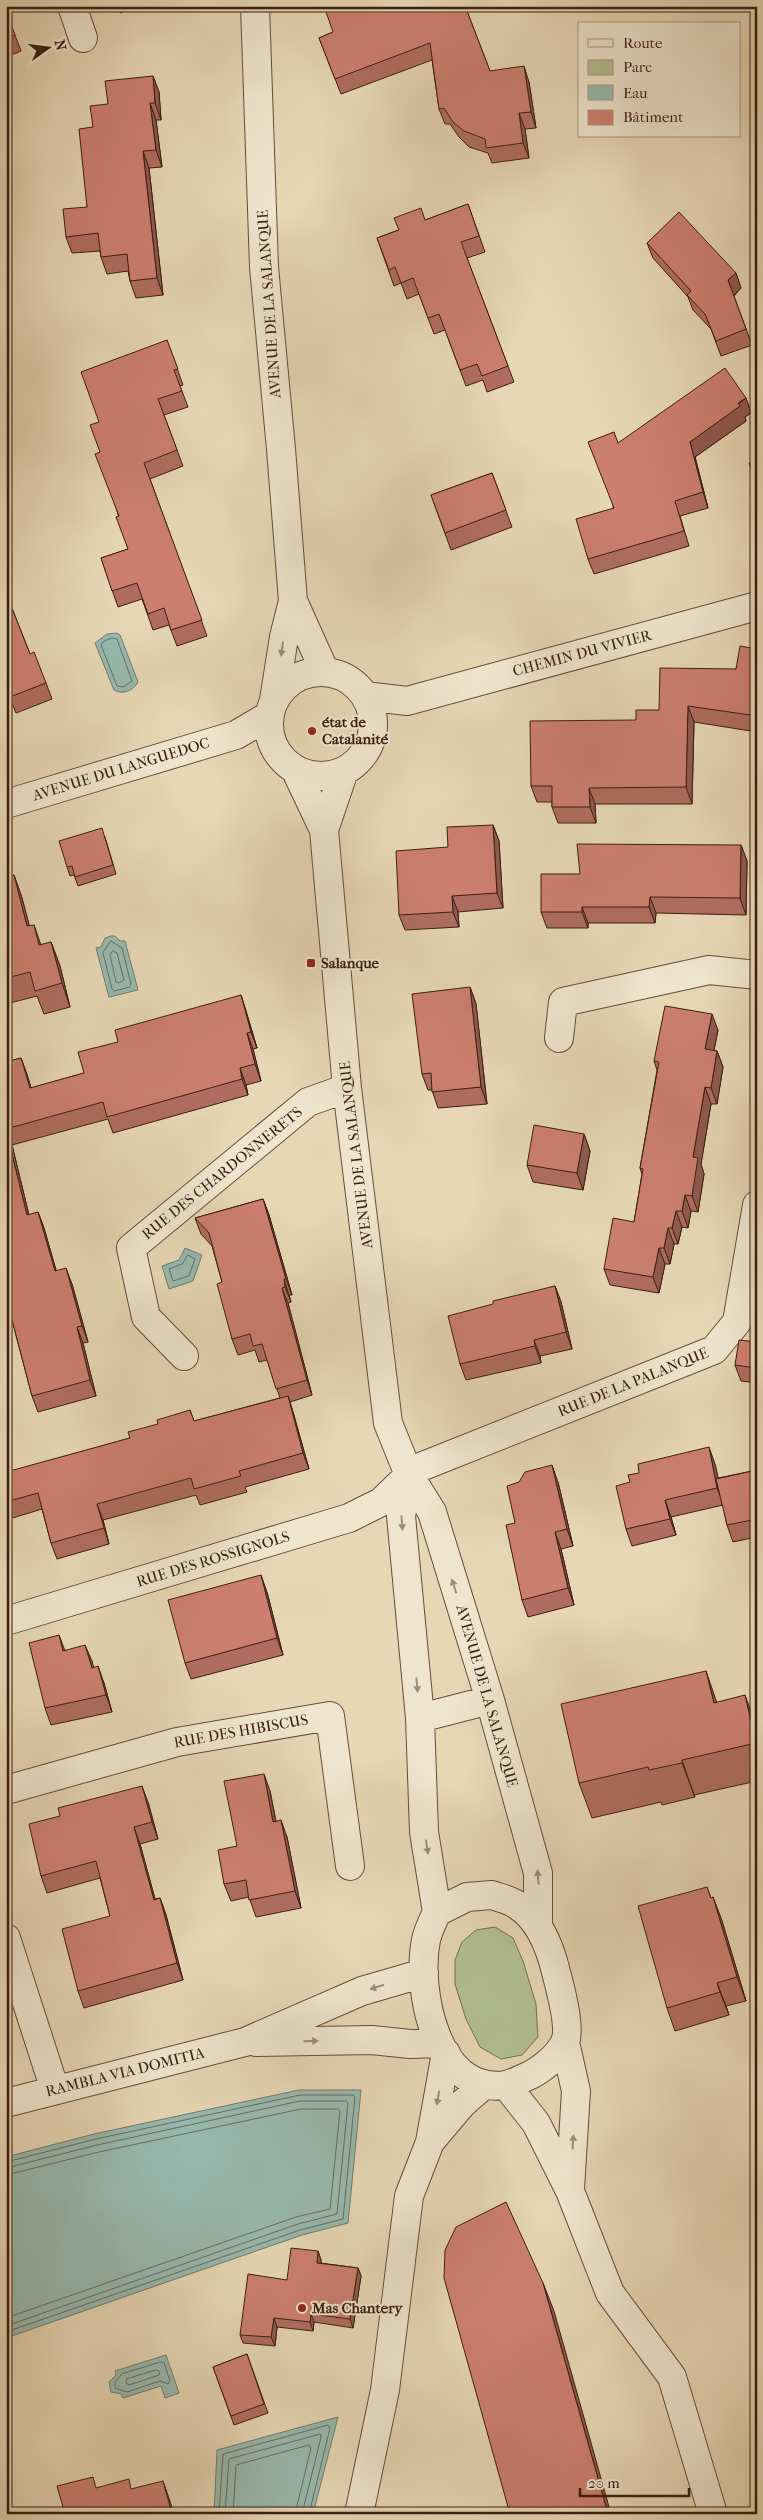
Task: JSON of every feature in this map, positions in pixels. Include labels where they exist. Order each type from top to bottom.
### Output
[{"type":"street","points":[[72,6],[83,38]]},
{"type":"street","name":"AVENUE DE LA SALANQUE","points":[[255,6],[264,267],[293,601],[284,637],[272,708]]},
{"type":"street","name":"AVENUE DE LA SALANQUE","points":[[293,601],[325,672]]},
{"type":"street","name":"CHEMIN DU VIVIER","points":[[365,696],[407,701],[757,606]]},
{"type":"street","points":[[325,672],[340,676],[354,684],[365,696],[372,711],[373,728],[368,746],[358,760],[344,771],[328,776],[311,775],[295,769],[283,759],[274,745],[270,730],[272,708],[283,688],[296,678],[310,673],[325,672]]},
{"type":"street","name":"CHEMIN DU VIVIER","points":[[373,728],[407,701]]},
{"type":"street","name":"AVENUE DU LANGUEDOC","points":[[6,804],[236,735],[272,708]]},
{"type":"street","points":[[236,735],[274,745]]},
{"type":"street","name":"AVENUE DE LA SALANQUE","points":[[295,769],[324,830],[347,1088],[388,1423],[409,1475],[432,1512],[490,1700],[538,1873],[538,1925]]},
{"type":"street","name":"AVENUE DE LA SALANQUE","points":[[324,830],[344,771]]},
{"type":"street","points":[[558,1038],[563,1002],[709,970],[757,975]]},
{"type":"street","name":"RUE DES CHARDONNERETS","points":[[184,1356],[146,1317],[131,1248],[308,1102],[347,1088]]},
{"type":"street","name":"RUE DE LA PALANQUE","points":[[409,1475],[423,1466],[714,1350],[737,1322],[757,1204]]},
{"type":"street","points":[[409,1475],[401,1516],[420,1718],[424,1832],[437,1912],[426,1939],[424,1973],[427,2006],[442,2048],[452,2063],[466,2076],[495,2085],[536,2123],[570,2191],[610,2294],[672,2377],[713,2514]]},
{"type":"street","name":"RUE DES ROSSIGNOLS","points":[[6,1621],[349,1518],[381,1502],[409,1475]]},
{"type":"street","points":[[420,1718],[490,1700]]},
{"type":"street","name":"RUE DES HIBISCUS","points":[[6,1790],[177,1742],[330,1716],[350,1866]]},
{"type":"street","points":[[437,1912],[467,1897],[492,1896],[517,1904],[538,1925],[554,1962],[565,2003],[566,2042],[576,2091],[570,2191]]},
{"type":"street","points":[[6,1938],[55,2090]]},
{"type":"street","name":"RAMBLA VIA DOMITIA","points":[[6,2103],[245,2042],[362,1991],[424,1973]]},
{"type":"street","name":"RAMBLA VIA DOMITIA","points":[[245,2042],[372,2040],[442,2048]]},
{"type":"street","points":[[430,2142],[462,2104],[495,2085],[530,2075],[550,2062],[566,2042]]},
{"type":"street","points":[[360,2514],[385,2390],[409,2196],[430,2142],[442,2048]]},
{"type":"green space","points":[[495,1927],[513,1938],[523,1961],[536,2004],[538,2037],[522,2055],[501,2059],[480,2047],[466,2019],[455,1984],[455,1960],[462,1942],[476,1930]]},
{"type":"water","points":[[117,633],[120,635],[138,682],[133,688],[124,692],[114,690],[95,643],[107,634]]},
{"type":"water","points":[[115,936],[120,941],[125,941],[138,990],[109,997],[96,948],[101,947],[105,938]]},
{"type":"water","points":[[185,1248],[202,1255],[193,1281],[169,1289],[162,1266],[179,1260]]},
{"type":"water","points":[[299,2090],[361,2090],[348,2223],[302,2235],[6,2338],[6,2157],[94,2134]]},
{"type":"water","points":[[166,2355],[179,2393],[165,2398],[161,2386],[123,2398],[121,2394],[111,2392],[109,2382],[116,2375],[115,2371]]},
{"type":"water","points":[[338,2417],[313,2514],[214,2514],[217,2450]]},
{"type":"building","points":[[324,6],[465,6],[490,71],[524,66],[531,112],[519,113],[523,143],[486,148],[485,139],[464,131],[453,122],[444,108],[439,109],[430,43],[335,79],[319,38],[333,32]]},
{"type":"building","points":[[6,12],[15,35],[6,38]]},
{"type":"building","points":[[153,76],[155,103],[150,103],[156,150],[143,151],[157,278],[130,281],[127,254],[101,257],[98,233],[66,237],[63,209],[87,207],[79,129],[93,127],[90,106],[108,104],[105,81]]},
{"type":"building","points":[[468,204],[479,236],[461,242],[508,366],[482,376],[477,364],[460,370],[439,314],[428,318],[413,278],[401,283],[395,267],[389,270],[377,238],[399,230],[394,218],[421,208],[425,220]]},
{"type":"building","points":[[679,212],[736,273],[728,280],[746,329],[716,341],[705,314],[687,295],[691,291],[647,243]]},
{"type":"building","points":[[167,340],[178,369],[174,370],[182,391],[158,399],[177,450],[144,463],[202,620],[171,630],[164,608],[148,614],[137,583],[112,591],[101,558],[128,549],[116,517],[119,516],[95,454],[100,452],[90,425],[99,422],[81,372]]},
{"type":"building","points":[[725,368],[746,398],[738,403],[740,406],[690,442],[703,492],[675,501],[684,531],[588,559],[576,519],[614,508],[588,442],[614,432],[618,443]]},
{"type":"building","points":[[757,460],[757,484],[749,463]]},
{"type":"building","points":[[492,473],[506,510],[445,533],[431,495]]},
{"type":"building","points":[[6,593],[30,654],[34,652],[46,683],[10,697],[6,688]]},
{"type":"building","points":[[740,646],[757,649],[757,716],[688,706],[686,787],[589,788],[590,807],[552,807],[552,786],[531,786],[530,721],[636,720],[636,710],[659,710],[660,668],[736,669]]},
{"type":"building","points":[[493,825],[497,893],[452,896],[453,912],[399,915],[396,851],[448,847],[447,827]]},
{"type":"building","points":[[102,828],[113,865],[75,877],[72,866],[67,867],[59,841]]},
{"type":"building","points":[[577,844],[741,845],[740,898],[650,897],[649,907],[582,907],[582,912],[541,912],[541,874],[580,874]]},
{"type":"building","points":[[14,875],[27,926],[34,925],[39,945],[51,942],[62,983],[35,991],[30,972],[6,978],[6,877]]},
{"type":"building","points":[[470,987],[481,1087],[432,1092],[431,1073],[422,1074],[412,994]]},
{"type":"building","points":[[241,995],[251,1032],[247,1033],[255,1064],[240,1068],[242,1079],[107,1117],[103,1102],[6,1129],[6,1062],[21,1058],[30,1088],[84,1073],[78,1052],[118,1042],[115,1030]]},
{"type":"building","points":[[665,1006],[712,1014],[705,1049],[717,1051],[711,1088],[705,1087],[693,1157],[698,1158],[692,1196],[685,1195],[682,1211],[676,1211],[672,1228],[668,1228],[664,1248],[659,1248],[653,1277],[604,1269],[613,1218],[634,1222],[643,1169],[640,1168],[659,1062],[654,1061]]},
{"type":"building","points":[[534,1125],[584,1134],[577,1173],[527,1165]]},
{"type":"building","points":[[6,1130],[27,1215],[38,1212],[55,1271],[66,1268],[82,1326],[77,1327],[90,1380],[32,1396],[6,1297]]},
{"type":"building","points":[[263,1199],[286,1279],[284,1279],[285,1287],[282,1288],[307,1380],[276,1389],[262,1344],[253,1346],[250,1334],[232,1339],[217,1284],[222,1282],[209,1233],[195,1218]]},
{"type":"building","points":[[555,1286],[566,1332],[534,1340],[535,1346],[460,1364],[448,1316],[493,1304],[493,1301]]},
{"type":"building","points":[[739,1340],[757,1342],[757,1368],[735,1365]]},
{"type":"building","points":[[288,1396],[303,1453],[239,1471],[241,1476],[194,1489],[191,1478],[97,1504],[104,1528],[51,1543],[38,1493],[6,1502],[6,1472],[130,1438],[128,1432],[158,1424],[157,1420],[190,1410],[194,1421]]},
{"type":"building","points":[[709,1447],[717,1488],[665,1500],[670,1519],[626,1529],[616,1486],[630,1482],[628,1475],[639,1473],[638,1464]]},
{"type":"building","points":[[552,1465],[567,1529],[555,1532],[568,1588],[522,1600],[506,1525],[515,1523],[507,1486],[519,1482],[525,1472]]},
{"type":"building","points":[[757,1470],[757,1519],[727,1525],[716,1479]]},
{"type":"building","points":[[261,1575],[277,1638],[185,1663],[168,1600]]},
{"type":"building","points":[[59,1635],[63,1651],[85,1645],[92,1668],[98,1666],[106,1695],[45,1708],[29,1643]]},
{"type":"building","points":[[706,1671],[714,1703],[745,1695],[756,1743],[682,1760],[682,1763],[649,1770],[648,1767],[579,1783],[561,1704]]},
{"type":"building","points":[[264,1774],[273,1822],[281,1820],[295,1891],[249,1900],[246,1880],[224,1884],[218,1850],[237,1846],[224,1781]]},
{"type":"building","points":[[142,1786],[152,1822],[134,1827],[154,1900],[160,1898],[177,1963],[78,1991],[62,1929],[110,1916],[96,1861],[41,1876],[29,1824],[60,1816],[58,1808]]},
{"type":"building","points":[[707,1887],[711,1898],[713,1897],[737,1977],[717,1983],[720,1992],[667,2008],[638,1906]]},
{"type":"building","points":[[506,2202],[543,2283],[608,2514],[510,2514],[444,2278],[445,2250],[456,2227]]},
{"type":"building","name":"Mas Chantery","points":[[291,2248],[318,2251],[317,2263],[358,2268],[350,2319],[311,2314],[310,2322],[274,2318],[271,2337],[240,2335],[248,2274],[287,2280]]},
{"type":"building","points":[[247,2354],[264,2404],[231,2416],[213,2367]]},
{"type":"building","points":[[93,2477],[96,2488],[129,2479],[131,2489],[163,2481],[172,2514],[65,2514],[57,2486]]},
{"type":"place","name":"état de Catalanité","points":[[312,731]]},
{"type":"place","name":"Salanque","points":[[311,963]]},
{"type":"place","name":"Mas Chantery","points":[[302,2308]]}]
